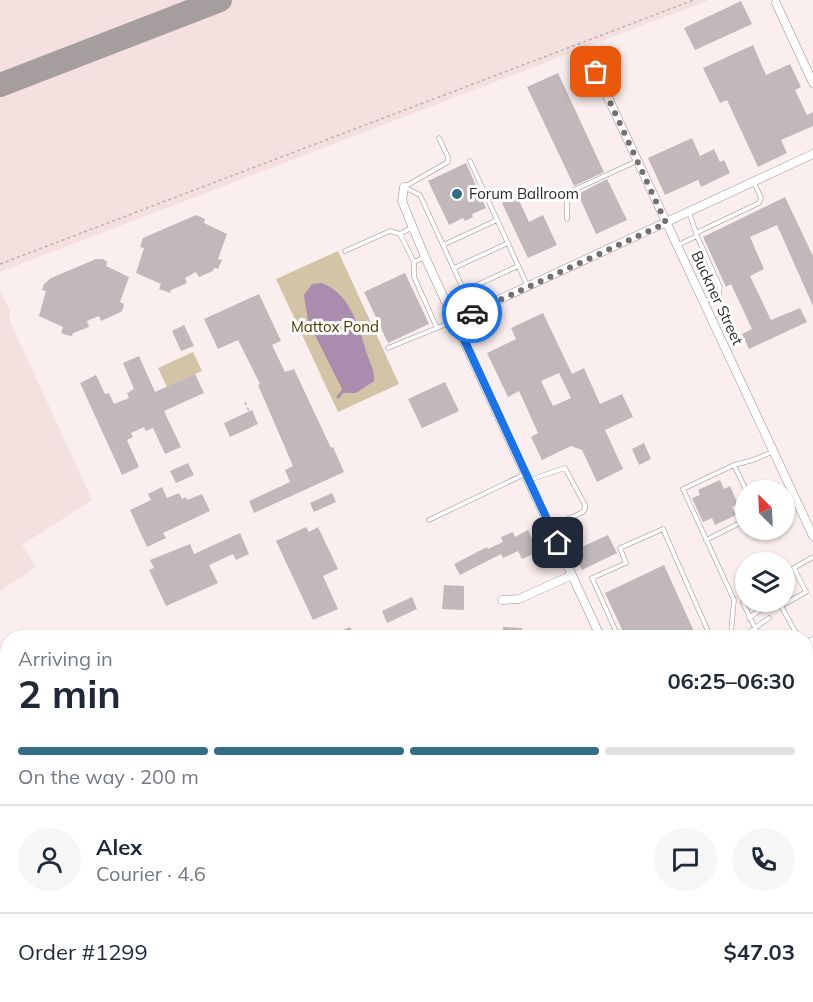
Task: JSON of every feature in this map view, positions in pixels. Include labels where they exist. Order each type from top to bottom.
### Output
[{"type":"street","points":[[776,3],[813,83]]},
{"type":"street","name":"Buckner Street","points":[[596,72],[787,480]]},
{"type":"street","points":[[455,320],[813,154]]},
{"type":"street","points":[[404,187],[402,201],[425,256],[598,630]]},
{"type":"street","name":"Buckner Street","points":[[795,497],[813,536]]},
{"type":"street","points":[[502,600],[519,599],[572,575]]},
{"type":"lane","points":[[404,187],[448,162],[439,138]]},
{"type":"lane","points":[[567,219],[567,202],[576,189],[637,160]]},
{"type":"lane","points":[[470,161],[528,287]]},
{"type":"lane","points":[[677,246],[759,203],[761,198],[754,182]]},
{"type":"lane","points":[[404,187],[420,195],[464,291],[518,266]]},
{"type":"lane","points":[[689,212],[696,235],[720,287],[719,294],[704,303]]},
{"type":"lane","points":[[443,245],[497,220]]},
{"type":"lane","points":[[345,251],[390,231],[400,234],[413,227]]},
{"type":"lane","points":[[400,234],[414,262],[414,278],[436,328]]},
{"type":"lane","points":[[454,268],[508,243]]},
{"type":"lane","points":[[414,262],[425,256]]},
{"type":"lane","points":[[388,348],[455,320]]},
{"type":"lane","points":[[731,630],[734,600],[683,489],[734,465],[773,452]]},
{"type":"lane","points":[[734,465],[741,480]]},
{"type":"lane","points":[[429,520],[527,477],[565,468],[585,509],[550,527]]},
{"type":"lane","points":[[706,540],[735,526]]},
{"type":"lane","points":[[615,630],[592,578],[627,563],[620,548],[663,529],[707,630]]},
{"type":"lane","points":[[795,567],[813,557]]},
{"type":"lane","points":[[795,570],[806,592],[795,598]]},
{"type":"lane","points":[[747,612],[754,629],[769,618]]},
{"type":"lane","points":[[749,618],[757,612]]},
{"type":"lane","points":[[784,612],[794,630]]},
{"type":"path","points":[[0,264],[694,0]]},
{"type":"path","points":[[245,402],[249,411]]},
{"type":"shaded area","points":[[0,0],[709,0],[0,272]]},
{"type":"shaded area","name":"Mattox Pond","points":[[321,283],[339,294],[352,312],[372,367],[374,381],[356,393],[344,393],[308,321],[304,295],[312,284]]},
{"type":"shaded area","points":[[0,290],[10,310],[10,321],[92,500],[22,545],[36,567],[0,591]]},
{"type":"green space","name":"Mattox Pond","points":[[338,251],[399,384],[338,412],[276,279]]},
{"type":"green space","points":[[193,352],[202,371],[167,387],[158,368]]},
{"type":"building","points":[[741,1],[752,24],[695,50],[684,28]]},
{"type":"building","points":[[753,45],[766,75],[790,64],[801,87],[795,90],[807,115],[813,112],[813,126],[781,140],[787,153],[758,167],[727,100],[720,103],[703,68]]},
{"type":"building","points":[[558,73],[604,172],[574,186],[527,87]]},
{"type":"building","points":[[692,138],[700,156],[714,149],[720,162],[724,160],[730,173],[701,187],[698,180],[665,195],[648,158]]},
{"type":"building","name":"Forum Ballroom","points":[[466,163],[486,208],[472,214],[473,217],[465,221],[463,218],[449,225],[428,181]]},
{"type":"building","points":[[607,179],[627,220],[596,234],[578,194]]},
{"type":"building","points":[[517,196],[529,222],[543,215],[557,245],[528,258],[502,203]]},
{"type":"building","points":[[785,197],[813,256],[813,306],[777,225],[750,237],[764,269],[750,276],[771,320],[800,308],[807,322],[749,349],[742,334],[752,329],[731,284],[726,287],[703,237]]},
{"type":"building","points":[[196,215],[205,219],[204,223],[227,234],[218,259],[222,260],[218,269],[214,268],[213,271],[199,277],[196,272],[185,278],[187,283],[171,290],[170,293],[159,289],[161,284],[136,273],[144,248],[140,247],[143,238]]},
{"type":"building","points":[[96,259],[103,259],[107,262],[106,266],[129,277],[120,302],[124,304],[123,309],[101,321],[99,316],[87,321],[89,327],[73,333],[72,336],[61,333],[63,327],[39,316],[46,291],[42,290],[44,284],[51,278]]},
{"type":"building","points":[[405,273],[429,324],[388,343],[364,292]]},
{"type":"building","points":[[259,294],[281,341],[272,345],[285,372],[294,369],[344,472],[254,513],[249,501],[290,482],[285,470],[293,466],[258,385],[260,384],[238,340],[218,349],[204,319]]},
{"type":"building","points":[[543,313],[572,374],[584,368],[600,404],[622,394],[633,417],[605,430],[623,469],[597,482],[582,450],[571,446],[542,460],[531,437],[538,433],[519,391],[508,397],[487,353],[516,339],[511,328]],"holes":[[[559,373],[571,398],[553,406],[541,381]]]},
{"type":"building","points":[[184,325],[194,346],[181,351],[172,331]]},
{"type":"building","points":[[139,356],[155,392],[195,374],[204,393],[164,411],[181,447],[165,454],[153,428],[146,431],[144,427],[131,433],[133,437],[127,440],[139,467],[122,475],[80,383],[96,375],[105,394],[109,393],[114,404],[129,398],[127,393],[134,389],[123,363]]},
{"type":"building","points":[[445,382],[459,411],[422,428],[408,399]]},
{"type":"building","points":[[252,410],[258,424],[230,437],[224,423]]},
{"type":"building","points":[[644,443],[651,459],[639,465],[632,449]]},
{"type":"building","points":[[188,463],[194,475],[176,483],[170,471]]},
{"type":"building","points":[[720,480],[724,489],[730,486],[735,497],[735,506],[732,507],[735,515],[715,525],[712,518],[703,522],[692,498],[700,495],[698,490]]},
{"type":"building","points":[[162,487],[167,498],[179,493],[182,499],[186,497],[187,500],[202,494],[210,511],[163,533],[166,538],[147,547],[130,510],[151,500],[148,494]]},
{"type":"building","points":[[332,493],[336,502],[314,512],[310,503]]},
{"type":"building","points":[[306,527],[309,532],[318,527],[338,569],[323,576],[338,609],[313,620],[276,541]]},
{"type":"building","points":[[528,530],[538,552],[522,559],[518,551],[503,558],[501,554],[460,575],[454,564],[487,547],[488,549],[503,542],[501,537],[513,532],[515,537]]},
{"type":"building","points":[[240,533],[249,554],[236,560],[233,554],[209,565],[218,583],[166,606],[149,570],[154,568],[150,560],[190,544],[194,554]]},
{"type":"building","points":[[608,535],[617,553],[582,570],[573,551]]},
{"type":"building","points":[[664,565],[693,630],[622,630],[605,593]]},
{"type":"building","points":[[444,585],[464,586],[464,610],[442,609]]},
{"type":"building","points":[[412,597],[417,609],[387,623],[382,611]]},
{"type":"building","points":[[503,627],[522,628],[522,630],[503,630]]},
{"type":"waterway","points":[[338,397],[343,391]]},
{"type":"taxiway","points":[[0,85],[220,0]]},
{"type":"way so far","points":[[472,313],[666,223],[596,72]]},
{"type":"place","name":"Forum Ballroom","points":[[457,194]]},
{"type":"route","points":[[472,313],[455,320],[558,543]]}]
